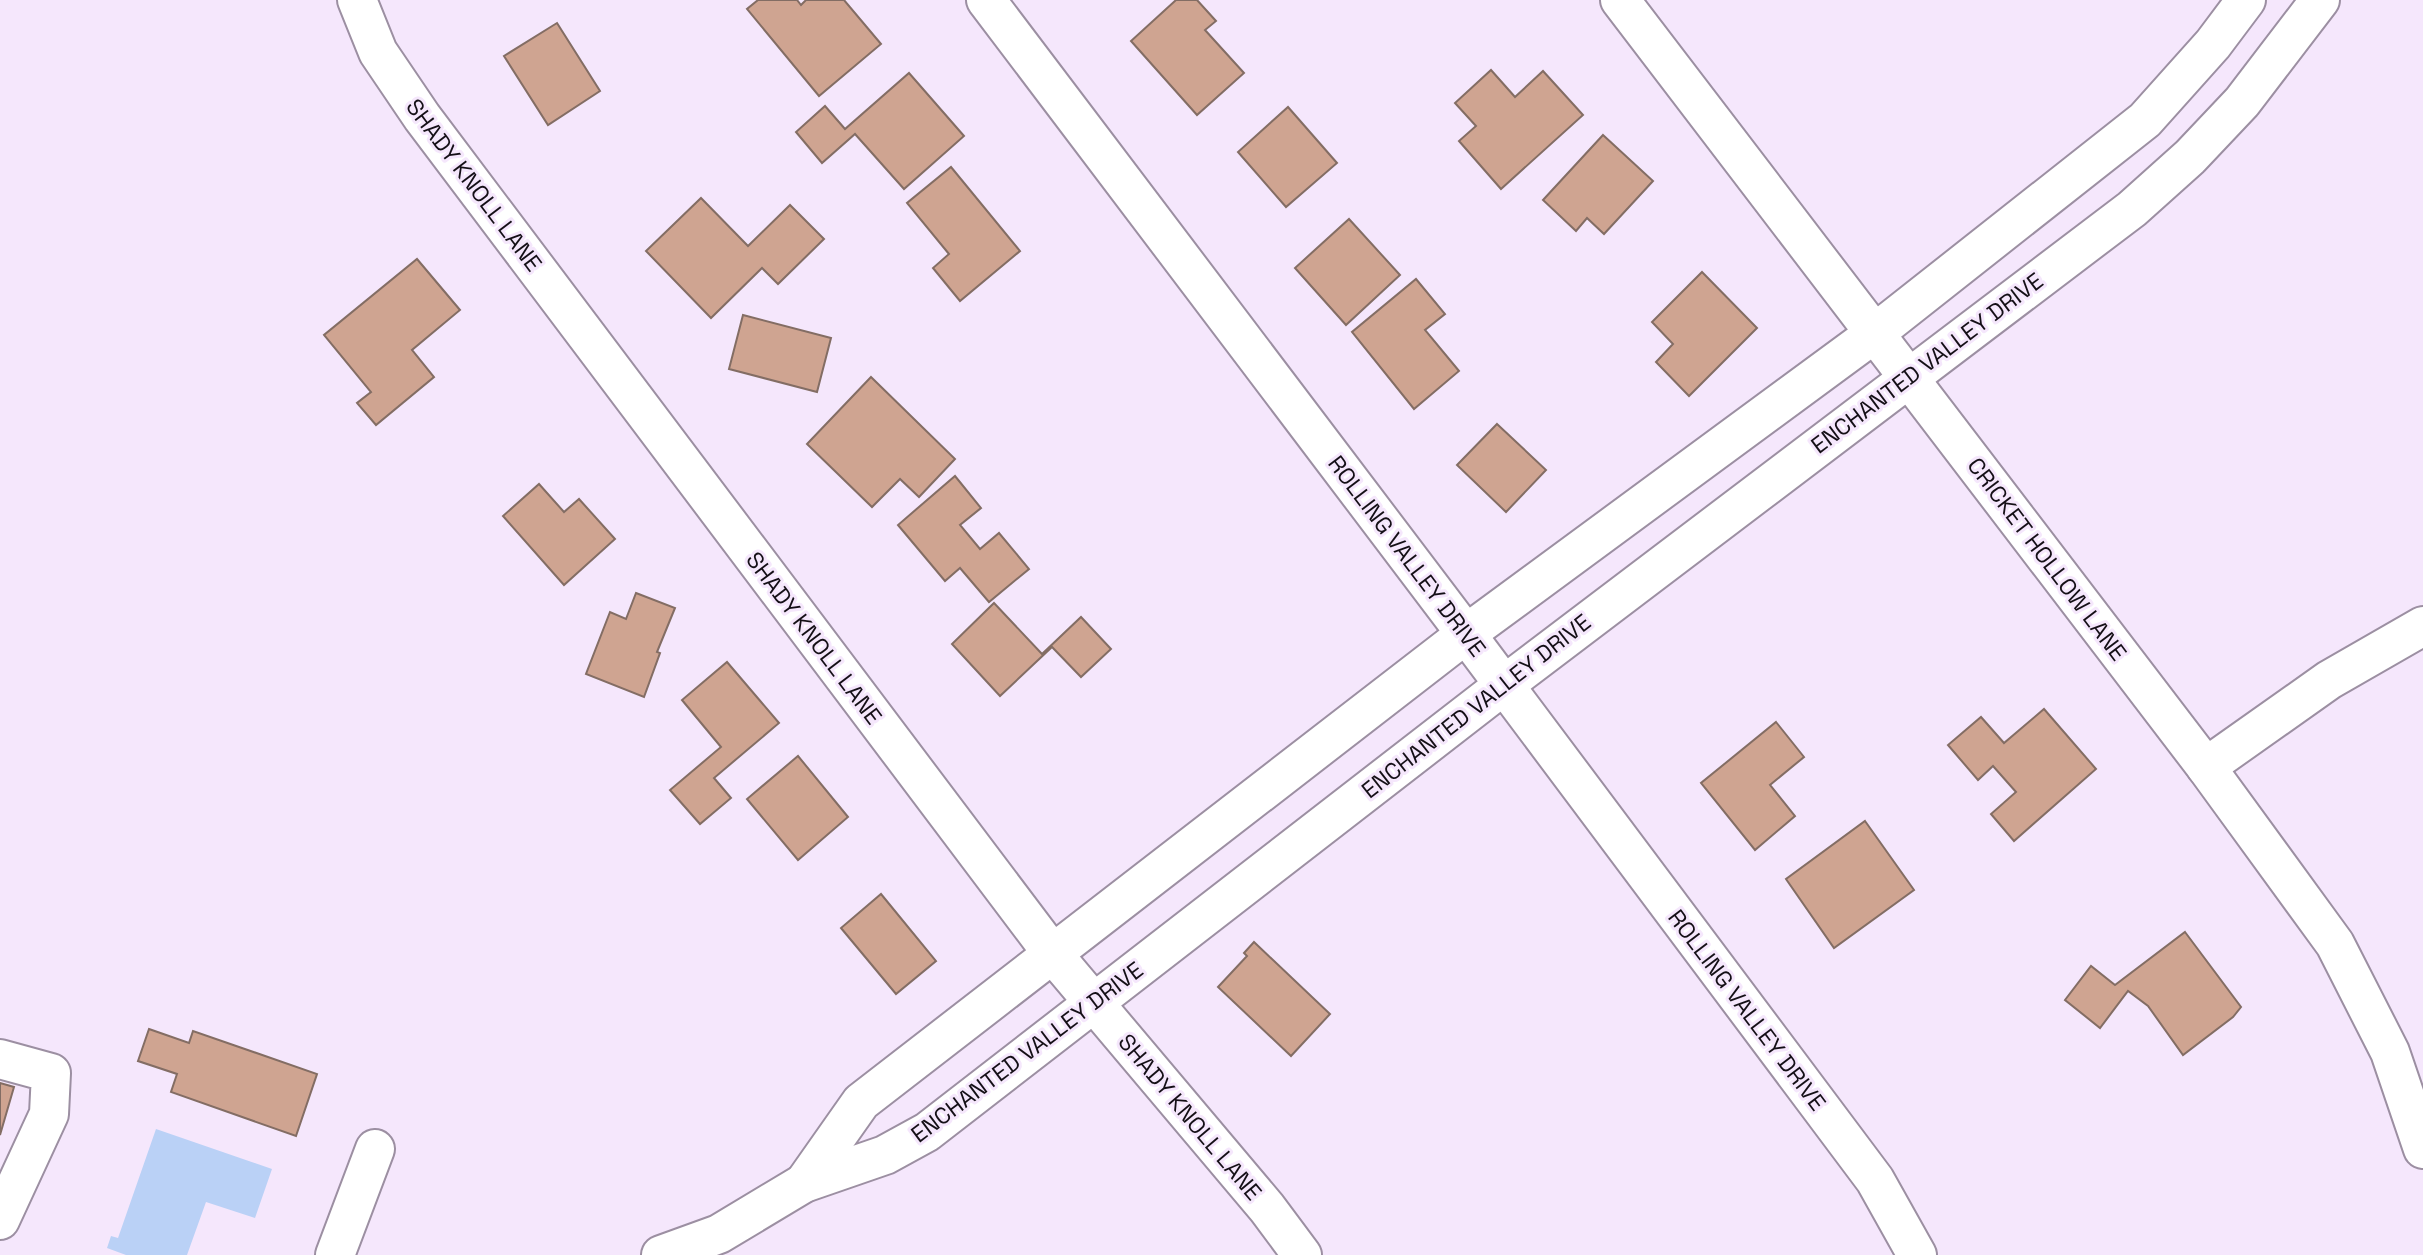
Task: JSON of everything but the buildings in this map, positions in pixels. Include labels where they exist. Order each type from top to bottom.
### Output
[{"type":"street","name":"SHADY KNOLL LANE","points":[[357,0],[378,52],[422,117],[1052,953],[1267,1208],[1302,1255]]},
{"type":"street","name":"ROLLING VALLEY DRIVE","points":[[986,0],[1875,1180],[1917,1255]]},
{"type":"street","name":"CRICKET HOLLOW LANE","points":[[1620,0],[2206,767],[2335,944],[2390,1052],[2423,1149]]},
{"type":"street","points":[[661,1255],[719,1234],[804,1183],[861,1102],[1466,634],[1875,333],[2145,120],[2213,44],[2246,0]]},
{"type":"street","name":"ENCHANTED VALLEY DRIVE","points":[[804,1183],[885,1155],[927,1132],[1504,685],[2132,209],[2190,157],[2242,102],[2320,0]]},
{"type":"street","points":[[2206,767],[2329,680],[2423,626]]},
{"type":"street","points":[[0,1059],[51,1073],[49,1115],[0,1220]]},
{"type":"street","points":[[347,1252],[375,1149]]},
{"type":"water","points":[[156,1129],[272,1169],[255,1218],[206,1202],[187,1255],[126,1255],[107,1248],[111,1236],[118,1238]]}]
